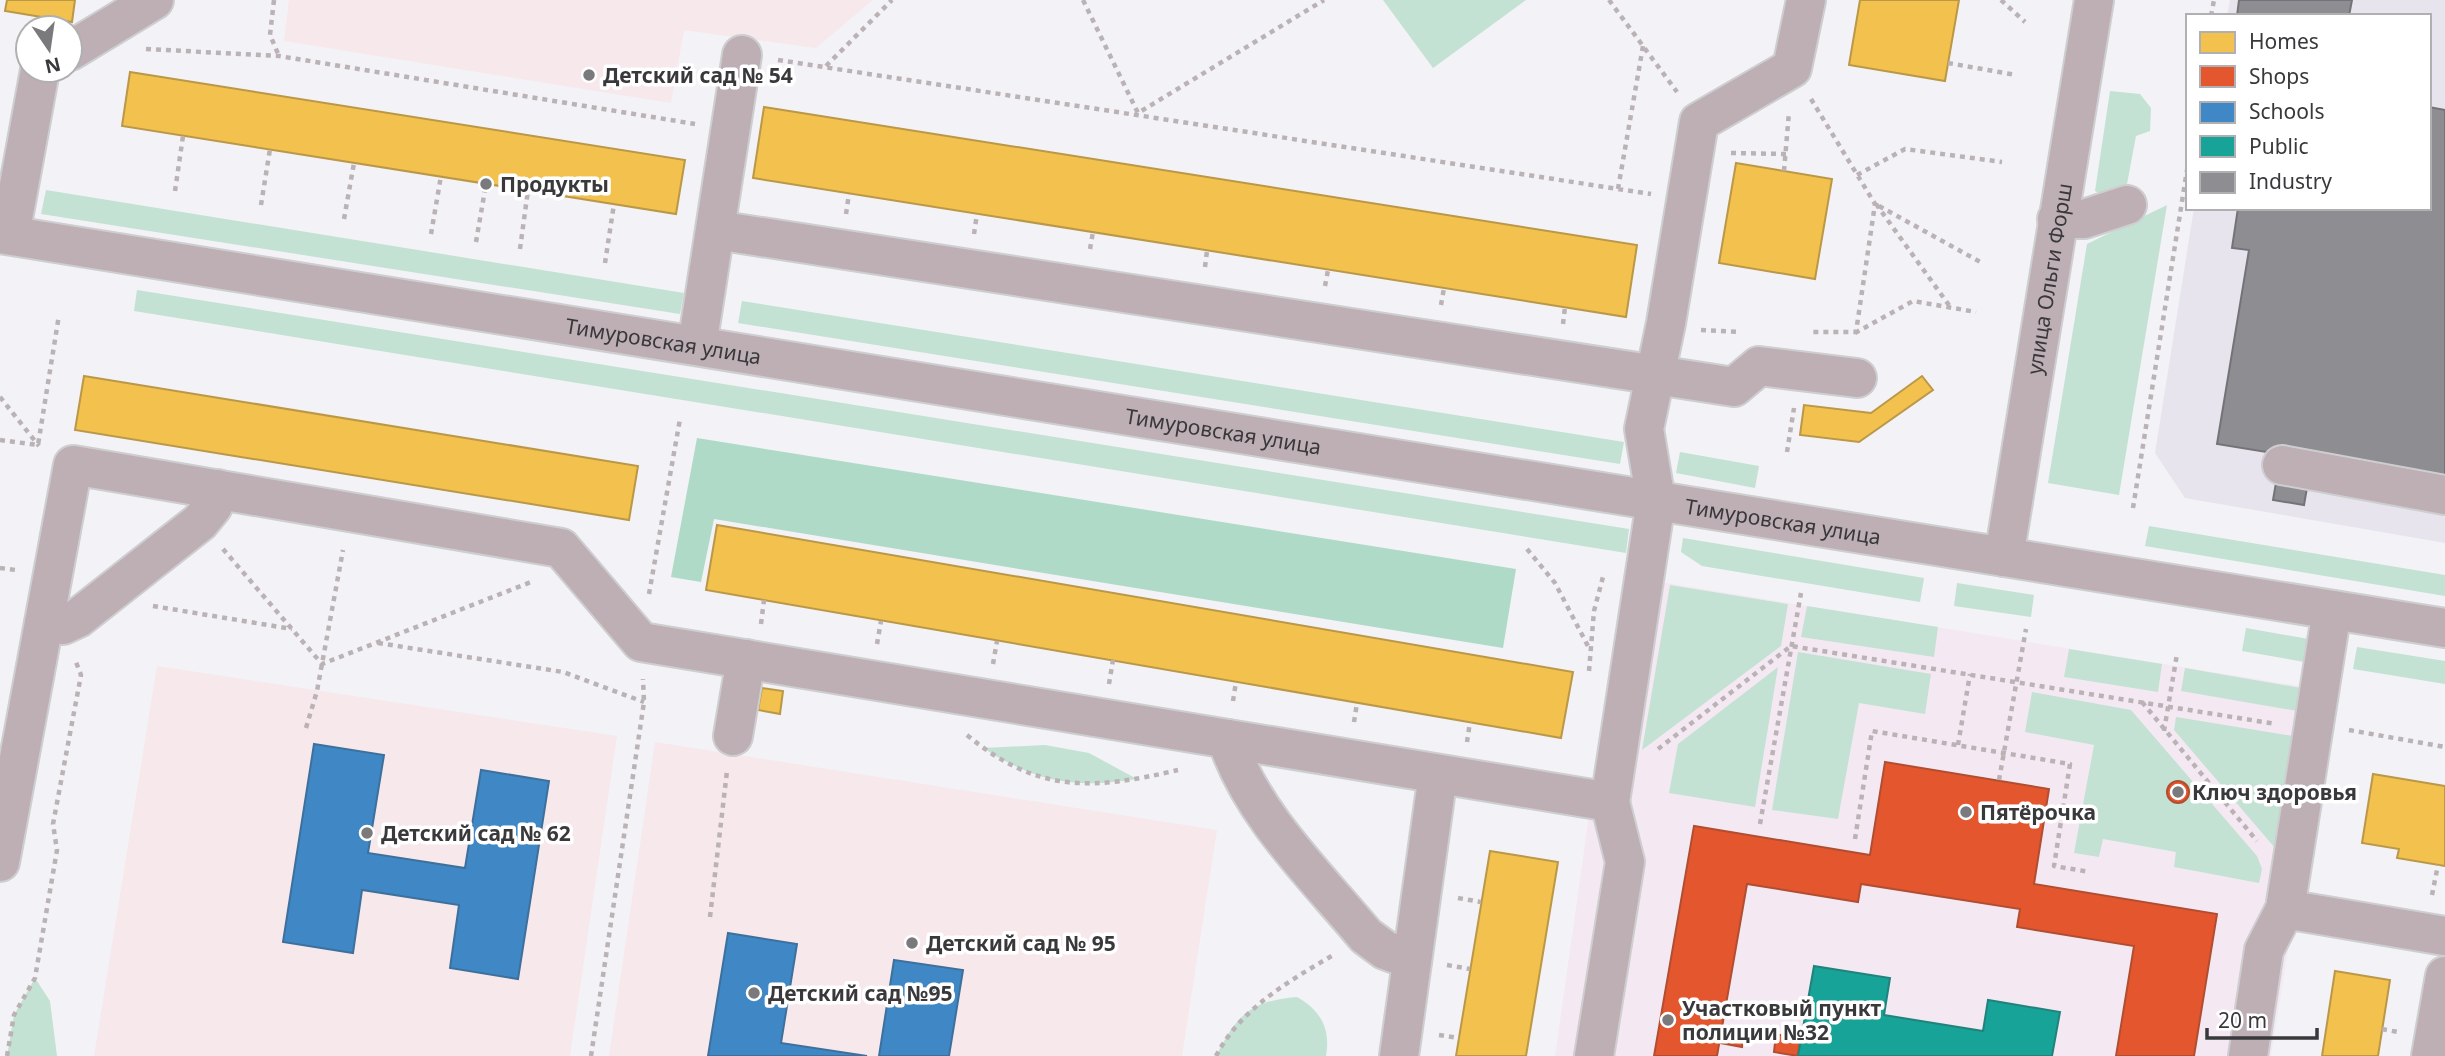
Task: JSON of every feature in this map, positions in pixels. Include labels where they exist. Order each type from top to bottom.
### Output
[{"type":"street","points":[[84,42],[154,0]]},
{"type":"street","points":[[1594,1056],[1625,862],[1612,793],[1656,501],[1644,429],[1666,323],[1696,137],[1792,68],[1806,0]]},
{"type":"street","name":"улица Ольги Форш","points":[[2004,557],[2094,0]]},
{"type":"street","points":[[697,346],[742,55]]},
{"type":"street","points":[[5,234],[37,84]]},
{"type":"street","points":[[2057,219],[2084,219],[2127,205]]},
{"type":"street","points":[[716,230],[1734,387],[1759,366],[1857,378]]},
{"type":"street","name":"Тимуровская улица","points":[[5,234],[2445,628]]},
{"type":"street","points":[[0,862],[53,625],[73,465],[209,505],[350,511],[561,548],[641,642],[1438,774],[1612,793]]},
{"type":"street","points":[[2282,465],[2445,495]]},
{"type":"street","points":[[53,625],[103,598],[209,505]]},
{"type":"street","points":[[2248,1056],[2264,950],[2285,909],[2332,610]]},
{"type":"street","points":[[730,751],[746,659]]},
{"type":"street","points":[[1227,739],[1236,767],[1255,800],[1366,936],[1385,950],[1412,960]]},
{"type":"street","points":[[1399,1056],[1438,774]]},
{"type":"street","points":[[2285,909],[2445,936]]},
{"type":"street","points":[[2431,1056],[2445,976]]},
{"type":"path","points":[[274,0],[270,35],[279,56]]},
{"type":"path","points":[[826,66],[892,0]]},
{"type":"path","points":[[1083,0],[1138,113]]},
{"type":"path","points":[[1138,113],[1324,0]]},
{"type":"path","points":[[1609,0],[1643,46],[1696,137],[1786,154]]},
{"type":"path","points":[[2001,0],[2025,22]]},
{"type":"path","points":[[84,46],[279,56],[731,130]]},
{"type":"path","points":[[1618,189],[1643,46]]},
{"type":"path","points":[[742,55],[1138,113],[1686,200]]},
{"type":"path","points":[[1948,63],[2016,75]]},
{"type":"path","points":[[1784,171],[1792,68]]},
{"type":"path","points":[[1792,68],[1875,204],[1951,308]]},
{"type":"path","points":[[174,191],[183,136]]},
{"type":"path","points":[[261,205],[270,149]]},
{"type":"path","points":[[1857,175],[1905,149],[2002,162]]},
{"type":"path","points":[[344,219],[354,163]]},
{"type":"path","points":[[431,234],[441,176]]},
{"type":"path","points":[[2133,508],[2186,177]]},
{"type":"path","points":[[476,242],[486,184]]},
{"type":"path","points":[[520,248],[528,190]]},
{"type":"path","points":[[605,263],[614,204]]},
{"type":"path","points":[[1875,204],[1984,264]]},
{"type":"path","points":[[1856,331],[1875,204]]},
{"type":"path","points":[[1803,332],[1856,331],[1913,301],[1976,312]]},
{"type":"path","points":[[38,445],[60,315]]},
{"type":"path","points":[[1666,323],[1711,332],[1751,332]]},
{"type":"path","points":[[0,397],[38,445],[55,459],[73,465]]},
{"type":"path","points":[[591,1056],[644,702],[641,642],[680,419]]},
{"type":"path","points":[[0,440],[38,445]]},
{"type":"path","points":[[209,505],[292,629],[322,664]]},
{"type":"path","points":[[306,728],[322,664],[350,511]]},
{"type":"path","points":[[1527,549],[1555,583],[1589,649]]},
{"type":"path","points":[[1589,683],[1589,649],[1594,611],[1606,562]]},
{"type":"path","points":[[322,664],[575,565]]},
{"type":"path","points":[[1760,824],[1801,593]]},
{"type":"path","points":[[103,598],[292,629]]},
{"type":"path","points":[[7,1056],[14,1015],[35,978],[57,850],[53,824],[81,675],[53,625]]},
{"type":"path","points":[[1999,780],[2026,629]]},
{"type":"path","points":[[377,643],[563,672],[644,702]]},
{"type":"path","points":[[1612,793],[1791,646],[2169,707],[2445,747]]},
{"type":"path","points":[[2164,731],[2177,654]]},
{"type":"path","points":[[1958,745],[1970,674]]},
{"type":"path","points":[[2141,702],[2272,860],[2292,863]]},
{"type":"path","points":[[1855,839],[1872,731],[2070,764],[2054,866],[2090,872]]},
{"type":"path","points":[[965,733],[1013,767],[1043,778],[1086,785],[1178,770],[1207,757],[1227,739]]},
{"type":"path","points":[[710,917],[730,751]]},
{"type":"path","points":[[1216,1056],[1228,1032],[1246,1012],[1311,968],[1366,936]]},
{"type":"shaded area","name":"Детский сад № 54","points":[[289,0],[873,0],[816,48],[684,30],[671,103],[284,41]]},
{"type":"shaded area","points":[[2230,0],[2445,0],[2445,543],[2185,498],[2155,453],[2194,210],[2431,210],[2431,14],[2227,14]]},
{"type":"shaded area","points":[[1623,576],[2330,691],[2271,1056],[1555,1056]]},
{"type":"shaded area","name":"Детский сад № 62","points":[[157,666],[617,736],[570,1056],[94,1056]]},
{"type":"shaded area","name":"Детский сад № 95","points":[[655,742],[1217,830],[1182,1056],[609,1056]]},
{"type":"green space","points":[[1383,0],[1526,0],[1433,68]]},
{"type":"green space","points":[[2110,91],[2140,94],[2151,108],[2150,131],[2136,136],[2127,184],[2119,195],[2104,196],[2095,191]]},
{"type":"green space","points":[[46,190],[684,293],[680,314],[41,214]]},
{"type":"green space","points":[[2167,205],[2119,495],[2048,483],[2087,244]]},
{"type":"green space","points":[[137,290],[1629,529],[1626,553],[134,311]]},
{"type":"green space","points":[[742,301],[1624,442],[1620,464],[738,323]]},
{"type":"green space","points":[[697,438],[1516,569],[1503,648],[714,519],[701,582],[671,577]]},
{"type":"green space","points":[[1680,452],[1759,466],[1755,488],[1676,473]]},
{"type":"green space","points":[[2149,526],[2445,575],[2445,596],[2145,546]]},
{"type":"green space","points":[[1683,538],[1924,578],[1920,602],[1702,566],[1681,552]]},
{"type":"green space","points":[[1957,583],[2034,595],[2031,617],[1954,606]]},
{"type":"green space","points":[[1670,585],[1788,604],[1781,646],[1642,750]]},
{"type":"green space","points":[[1807,606],[1938,627],[1934,657],[1801,637]]},
{"type":"green space","points":[[2246,628],[2314,640],[2310,663],[2242,651]]},
{"type":"green space","points":[[2357,647],[2445,661],[2445,684],[2353,669]]},
{"type":"green space","points":[[2069,649],[2162,664],[2158,692],[2064,677]]},
{"type":"green space","points":[[1798,652],[1931,674],[1925,714],[1859,703],[1838,819],[1772,810]]},
{"type":"green space","points":[[1778,667],[1755,807],[1669,793],[1678,744]]},
{"type":"green space","points":[[2185,668],[2313,690],[2309,713],[2181,691]]},
{"type":"green space","points":[[2032,692],[2131,710],[2257,856],[2262,869],[2259,883],[2174,867],[2176,852],[2103,839],[2099,857],[2074,853],[2094,745],[2025,732]]},
{"type":"green space","points":[[2176,717],[2293,736],[2275,848],[2174,730]]},
{"type":"green space","points":[[1045,745],[1089,753],[1137,779],[1094,783],[1057,780],[1021,769],[983,748]]},
{"type":"green space","points":[[35,978],[50,1001],[57,1056],[7,1056],[14,1015]]},
{"type":"green space","points":[[1297,997],[1312,1008],[1322,1021],[1327,1037],[1326,1056],[1216,1056],[1238,1020],[1247,1013],[1267,1002]]},
{"type":"building: Homes","points":[[7,0],[75,0],[73,14],[23,14],[5,11]]},
{"type":"building: Homes","points":[[1860,0],[1959,0],[1945,81],[1849,65]]},
{"type":"building: Homes","points":[[130,72],[685,160],[676,214],[122,126]]},
{"type":"building: Homes","points":[[764,107],[1637,245],[1626,317],[753,178]]},
{"type":"building: Homes","points":[[1736,163],[1832,179],[1815,279],[1719,263]]},
{"type":"building: Homes","points":[[84,376],[638,466],[629,520],[75,430]]},
{"type":"building: Homes","points":[[1922,376],[1933,390],[1859,442],[1800,435],[1804,405],[1871,413]]},
{"type":"building: Homes","points":[[717,525],[1573,672],[1561,738],[706,590]]},
{"type":"building: Homes","points":[[762,688],[783,691],[780,714],[758,710]]},
{"type":"building: Homes","points":[[2373,774],[2445,786],[2445,866],[2397,858],[2399,849],[2362,843]]},
{"type":"building: Homes","points":[[1490,851],[1558,862],[1526,1056],[1456,1056]]},
{"type":"building: Homes","points":[[2335,971],[2390,980],[2378,1056],[2322,1056]]},
{"type":"building: Shops","points":[[1885,762],[2049,789],[2034,884],[2217,914],[2194,1056],[2116,1056],[2134,946],[2017,927],[2020,909],[1861,884],[1858,902],[1747,884],[1717,1056],[1654,1056],[1694,826],[1870,855]]},
{"type":"building: Shops","name":"Ключ здоровья","points":[[2178,781],[2186,784],[2189,792],[2186,800],[2178,803],[2170,800],[2167,792],[2170,784]]},
{"type":"building: Shops","points":[[1722,1027],[1744,1031],[1742,1047],[1720,1043]]},
{"type":"building: Shops","points":[[1776,1034],[1800,1039],[1798,1056],[1774,1052]]},
{"type":"building: Schools","points":[[314,744],[384,755],[368,853],[465,868],[481,770],[549,781],[518,979],[450,968],[459,905],[362,890],[353,953],[283,942]]},
{"type":"building: Schools","name":"Детский сад №95","points":[[728,933],[797,944],[781,1043],[867,1056],[708,1056]]},
{"type":"building: Schools","name":"Детский сад №95","points":[[894,960],[963,970],[949,1056],[879,1056]]},
{"type":"building: Public","points":[[1814,966],[1890,978],[1884,1015],[1983,1031],[1988,1000],[2060,1012],[2052,1056],[1798,1056]]},
{"type":"building: Industry","points":[[2239,0],[2352,0],[2349,14],[2237,14]]},
{"type":"building: Industry","points":[[2431,107],[2445,110],[2445,481],[2217,444],[2249,250],[2232,248],[2238,210],[2431,210]]},
{"type":"building: Industry","points":[[2277,477],[2308,482],[2304,505],[2273,500]]},
{"type":"place","name":"Детский сад № 54","points":[[589,75]]},
{"type":"place","name":"Продукты","points":[[486,184]]},
{"type":"place","name":"Ключ здоровья","points":[[2178,792]]},
{"type":"place","name":"Пятёрочка","points":[[1966,812]]},
{"type":"place","name":"Детский сад № 62","points":[[367,833]]},
{"type":"place","name":"Детский сад № 95","points":[[912,943]]},
{"type":"place","name":"Детский сад №95","points":[[754,993]]},
{"type":"place","name":"Участковый пункт полиции №32","points":[[1668,1020]]}]
